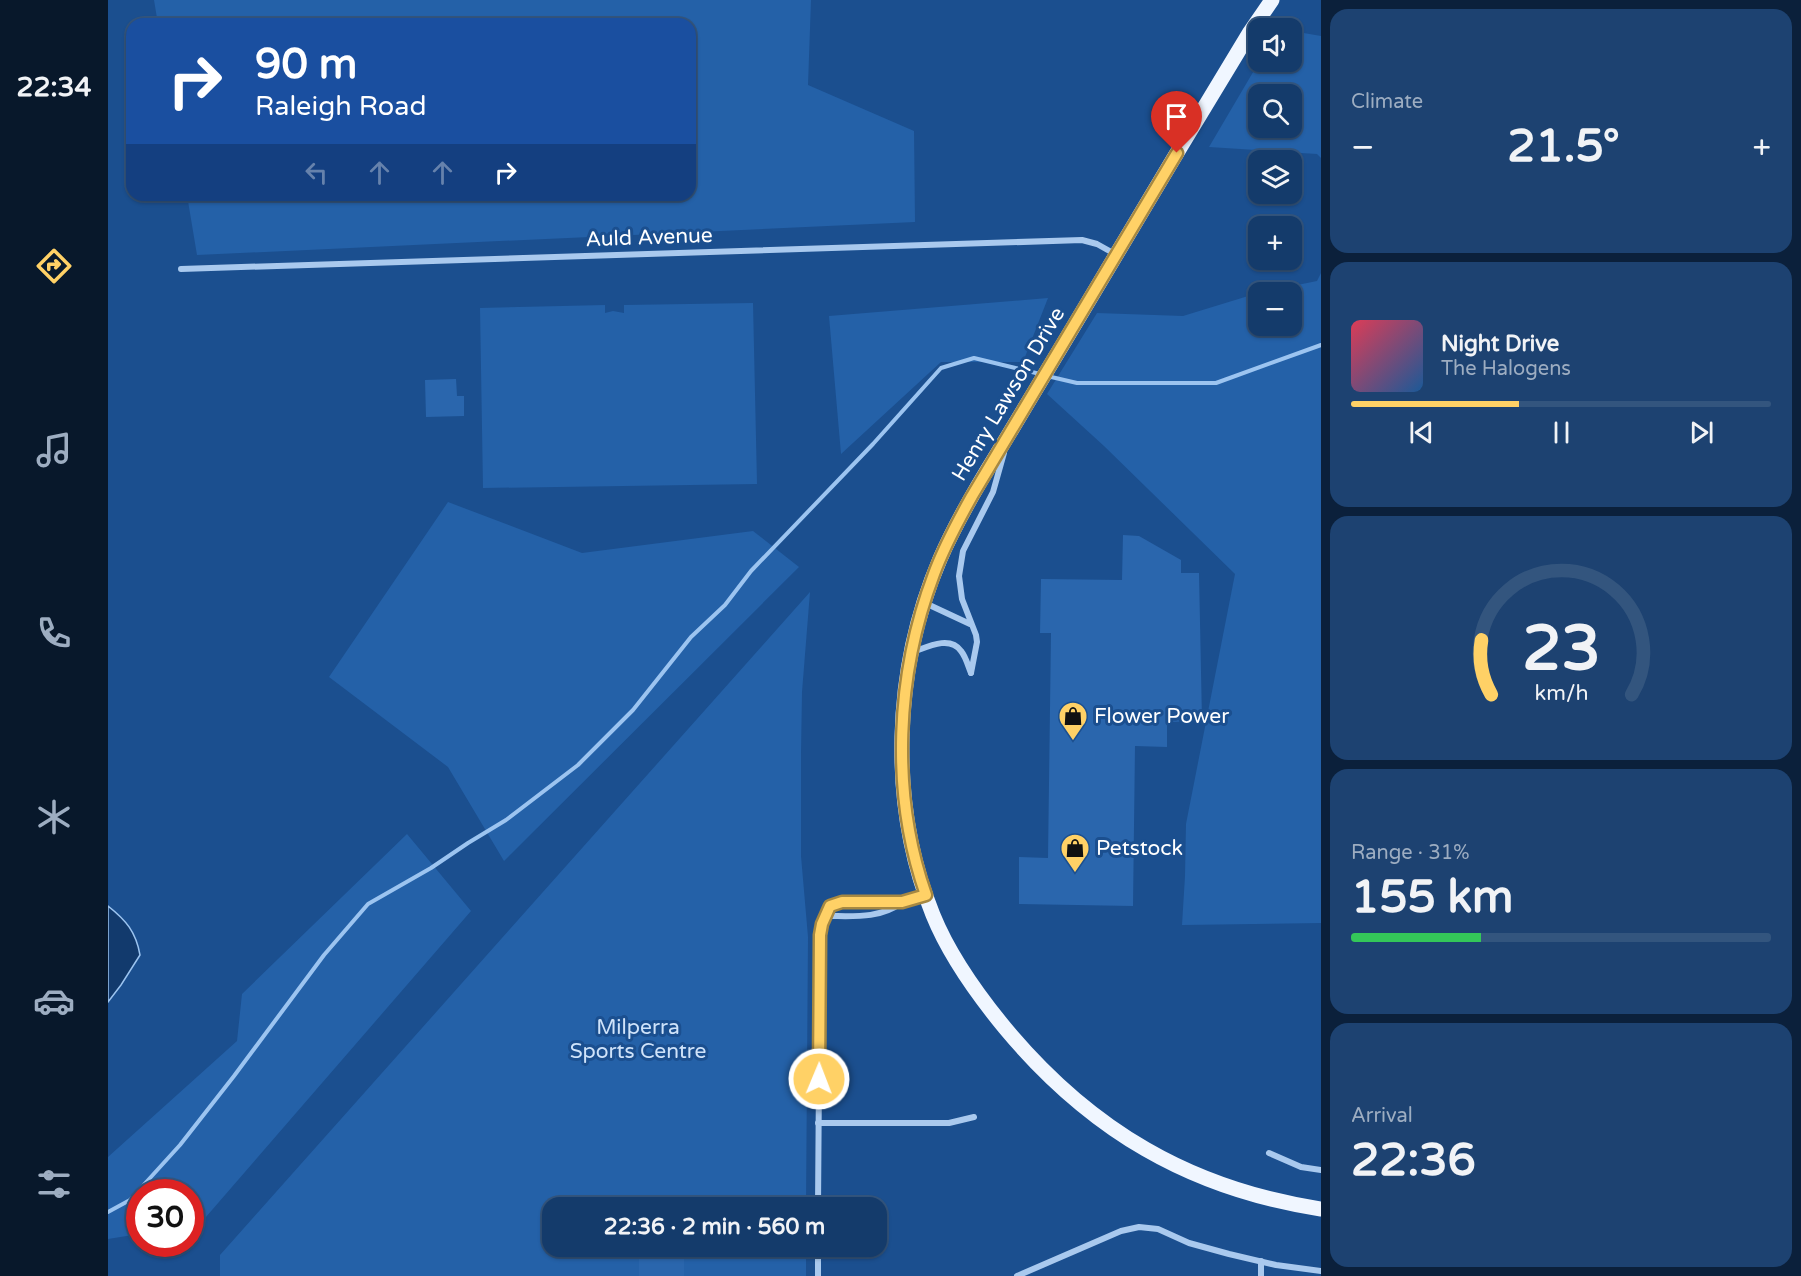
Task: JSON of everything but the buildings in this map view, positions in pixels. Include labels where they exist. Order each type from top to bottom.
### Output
[{"type":"main road","name":"Henry Lawson Drive","points":[[1272,0],[1250,32],[954,528],[924,602],[913,652],[904,712],[904,774],[912,851],[934,917],[982,999],[1041,1068],[1091,1113],[1151,1153],[1198,1175],[1259,1197],[1321,1209]]},
{"type":"street","name":"Auld Avenue","points":[[181,269],[1082,240],[1097,244],[1116,255]]},
{"type":"street","points":[[913,652],[935,644],[952,644],[963,653],[971,674],[977,642],[962,599],[959,576],[963,551],[993,492],[1010,432]]},
{"type":"street","points":[[924,602],[971,624]]},
{"type":"street","points":[[818,1197],[820,935],[822,924],[830,906],[842,902],[902,902],[926,895]]},
{"type":"street","points":[[827,916],[875,915],[892,910],[902,902]]},
{"type":"street","points":[[818,1123],[949,1123],[974,1117]]},
{"type":"street","points":[[1269,1153],[1301,1167],[1321,1170]]},
{"type":"street","points":[[1017,1276],[1120,1231],[1139,1227],[1158,1229],[1199,1246],[1261,1261],[1321,1271]]},
{"type":"street","points":[[818,1257],[818,1276]]},
{"type":"street","points":[[1261,1261],[1261,1276]]},
{"type":"green space","points":[[154,0],[811,0],[808,85],[914,131],[915,222],[197,255],[188,201],[696,201],[696,18],[157,18]]},
{"type":"green space","points":[[1302,33],[1321,36],[1321,158],[1317,154],[1302,153],[1302,150],[1209,147],[1253,72],[1302,72]]},
{"type":"green space","points":[[1321,273],[1321,923],[1182,925],[1186,824],[1235,574],[1104,446],[1047,394],[1097,313],[1183,316],[1248,296],[1248,336],[1302,336],[1302,284],[1317,281]]},
{"type":"green space","points":[[1048,298],[1023,362],[941,362],[841,454],[829,316]]},
{"type":"green space","points":[[753,303],[757,484],[483,488],[480,308],[605,305],[605,313],[613,311],[624,313],[624,305]]},
{"type":"green space","points":[[448,502],[582,553],[753,531],[799,567],[504,861],[448,767],[329,677]]},
{"type":"green space","name":"Milperra Sports Centre","points":[[810,592],[802,692],[801,753],[801,856],[808,937],[806,1197],[542,1197],[542,1257],[806,1257],[806,1276],[220,1276],[220,1255]]},
{"type":"green space","points":[[407,834],[471,911],[204,1219],[204,1179],[126,1179],[126,1236],[108,1239],[108,1157],[237,1041],[242,994]]},
{"type":"shaded area","points":[[108,906],[129,927],[140,955],[108,1002]]},
{"type":"waterway","points":[[1047,376],[1077,383],[1216,383],[1321,345]]},
{"type":"waterway","points":[[108,1212],[130,1200],[180,1145],[324,955],[368,904],[431,868],[506,820],[578,765],[633,710],[691,637],[725,605],[751,571],[873,444],[941,368],[974,358],[1040,374]]},
{"type":"place","name":"Flower Power","points":[[1073,742]]},
{"type":"place","name":"Petstock","points":[[1075,874]]},
{"type":"route","points":[[819,1079],[820,935],[830,906],[842,902],[902,902],[926,895],[912,851],[902,752],[910,667],[924,602],[934,575],[954,528],[972,496],[1177,153]]}]
